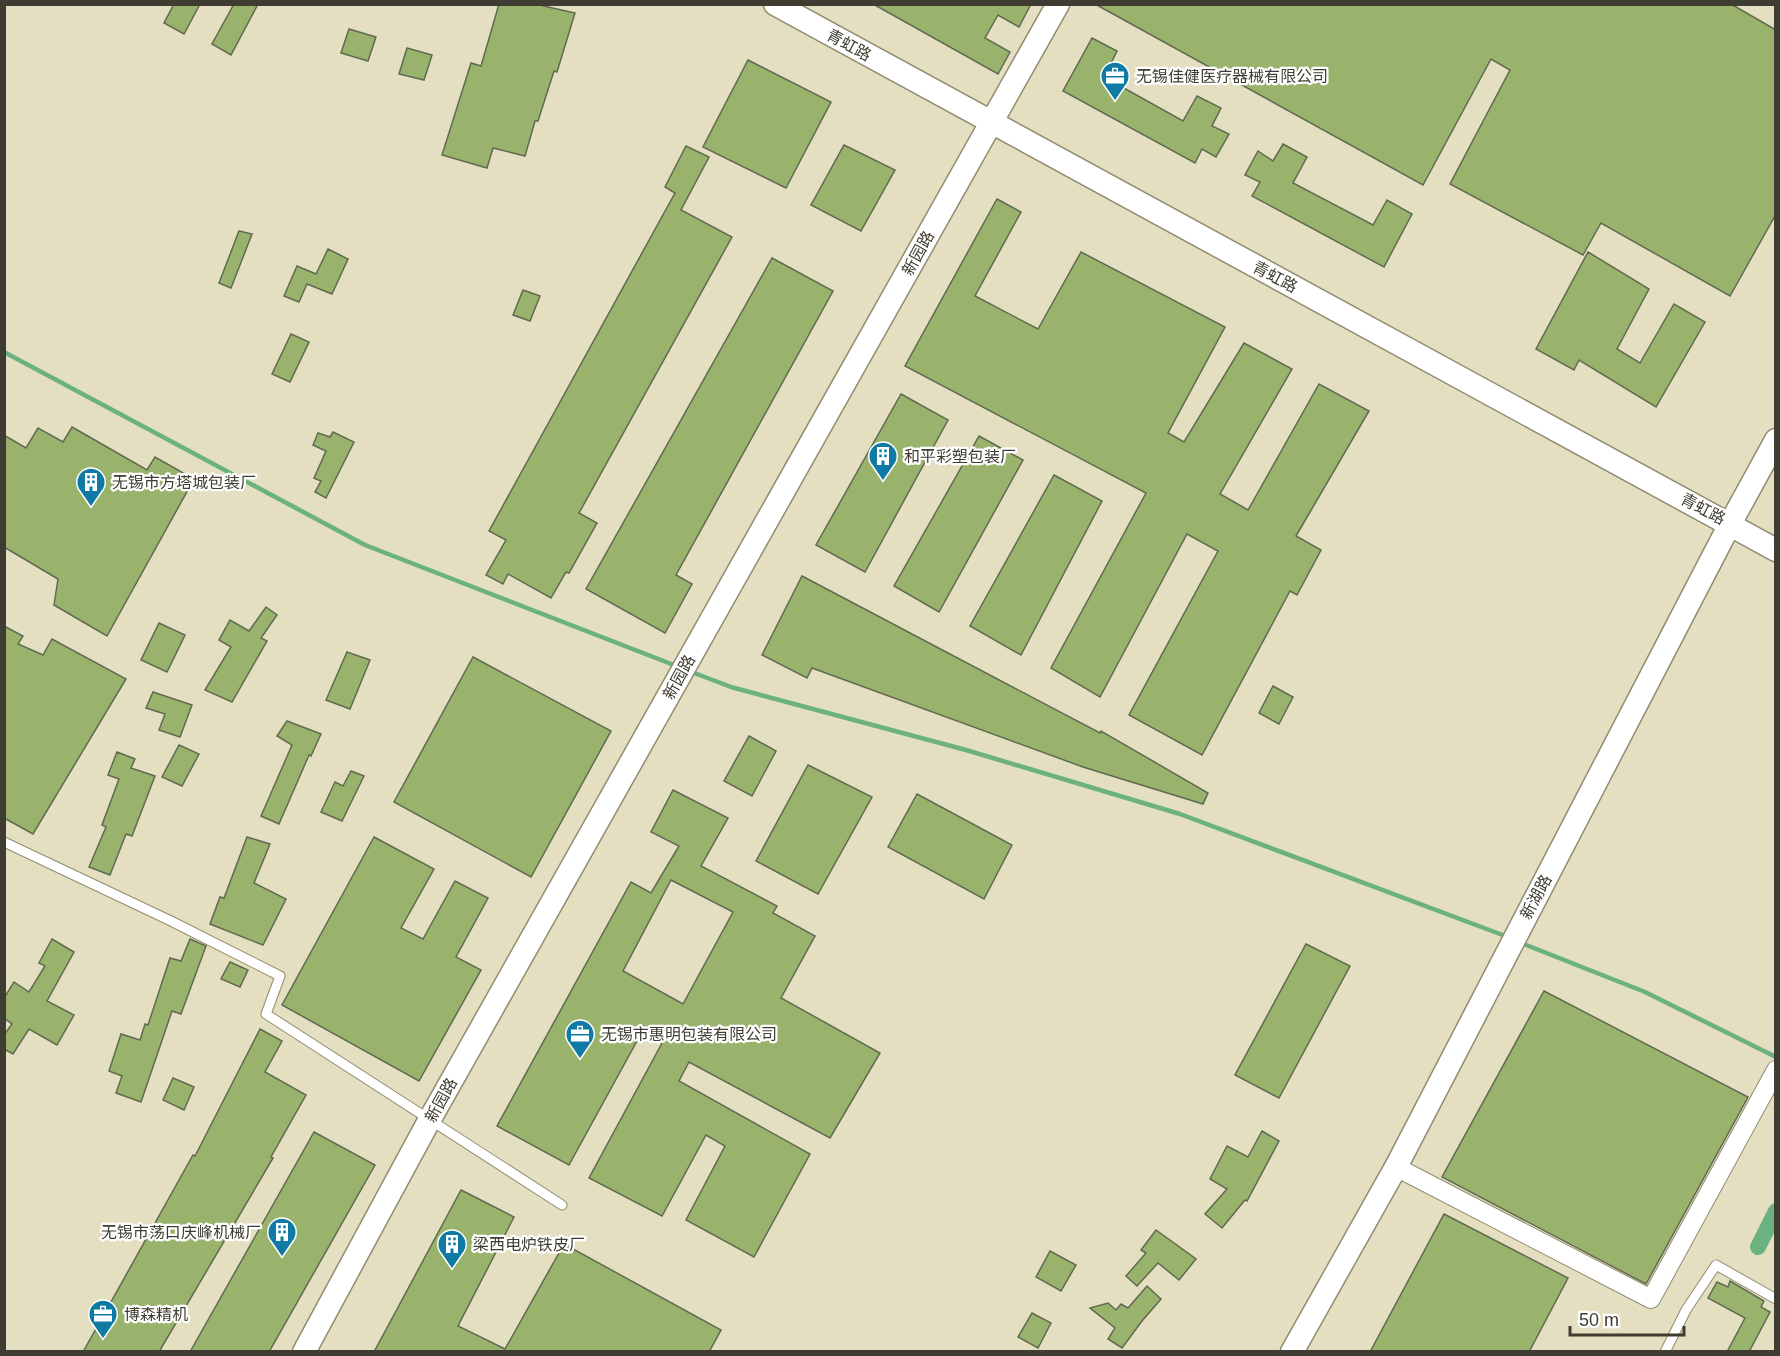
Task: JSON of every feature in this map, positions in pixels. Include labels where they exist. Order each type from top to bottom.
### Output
[{"type":"street","name":"青虹路","points":[[775,4],[1776,550]]},
{"type":"street","name":"新园路","points":[[304,1352],[430,1119],[1058,4]]},
{"type":"street","name":"新湖路","points":[[1292,1352],[1396,1167],[1513,939],[1776,440]]},
{"type":"street","points":[[1396,1167],[1651,1299],[1776,1070]]},
{"type":"lane","points":[[4,842],[171,921],[280,976],[266,1014],[561,1205]]},
{"type":"lane","points":[[1665,1352],[1686,1310],[1716,1265],[1776,1299]]},
{"type":"building","points":[[174,4],[200,4],[184,34],[164,23]]},
{"type":"building","points":[[234,4],[258,4],[231,55],[212,44]]},
{"type":"building","points":[[499,4],[535,4],[575,13],[557,72],[554,71],[538,121],[535,121],[525,156],[493,148],[487,168],[442,155],[471,63],[481,66]]},
{"type":"building","points":[[873,4],[1031,4],[1019,27],[998,15],[985,38],[1010,52],[998,74]]},
{"type":"building","points":[[1095,4],[1731,4],[1776,30],[1776,214],[1730,296],[1601,223],[1583,255],[1450,184],[1510,70],[1491,59],[1423,185]]},
{"type":"building","points":[[349,29],[376,37],[368,61],[341,53]]},
{"type":"building","name":"无锡佳健医疗器械有限公司","points":[[1092,38],[1117,51],[1104,77],[1183,121],[1197,96],[1221,108],[1212,126],[1229,134],[1216,157],[1202,149],[1195,163],[1063,91]]},
{"type":"building","points":[[407,48],[432,55],[424,80],[399,74]]},
{"type":"building","points":[[748,60],[831,102],[786,188],[703,147]]},
{"type":"building","points":[[1283,144],[1307,157],[1293,183],[1373,225],[1387,200],[1412,214],[1384,267],[1252,196],[1260,182],[1245,175],[1258,151],[1273,161]]},
{"type":"building","points":[[844,145],[895,170],[861,231],[811,205]]},
{"type":"building","points":[[686,146],[709,157],[681,210],[732,237],[579,513],[597,523],[569,573],[566,572],[551,598],[508,574],[503,584],[486,575],[506,540],[489,531],[675,193],[665,187]]},
{"type":"building","points":[[997,199],[1021,212],[975,296],[1038,329],[1081,252],[1225,327],[1168,433],[1184,442],[1244,343],[1292,369],[1220,494],[1248,510],[1319,384],[1369,411],[1296,536],[1321,550],[1297,595],[1290,591],[1202,755],[1129,715],[1218,551],[1187,534],[1100,697],[1051,668],[1146,493],[905,366]]},
{"type":"building","points":[[239,231],[252,234],[231,288],[219,283]]},
{"type":"building","points":[[328,249],[348,259],[332,294],[307,284],[299,302],[284,296],[297,266],[316,274]]},
{"type":"building","points":[[1588,252],[1649,289],[1617,349],[1640,363],[1674,304],[1705,322],[1656,407],[1579,360],[1574,370],[1536,349]]},
{"type":"building","points":[[772,258],[833,291],[676,575],[692,584],[665,633],[586,589]]},
{"type":"building","points":[[523,290],[540,296],[530,321],[513,315]]},
{"type":"building","points":[[291,334],[309,342],[290,382],[272,374]]},
{"type":"building","name":"和平彩塑包装厂","points":[[901,394],[948,420],[865,572],[816,545]]},
{"type":"building","name":"无锡市方塔城包装厂","points":[[72,427],[147,470],[155,457],[194,479],[107,636],[54,605],[58,579],[4,547],[4,435],[26,448],[38,428],[63,442]]},
{"type":"building","points":[[333,432],[354,442],[326,498],[315,492],[321,481],[314,478],[326,451],[313,445],[318,433],[330,437]]},
{"type":"building","points":[[979,436],[1023,460],[939,612],[894,586]]},
{"type":"building","points":[[1054,475],[1102,501],[1021,655],[970,626]]},
{"type":"building","points":[[802,576],[1100,733],[1101,731],[1208,793],[1203,804],[1083,767],[812,668],[807,678],[762,655]]},
{"type":"building","points":[[266,607],[277,615],[261,638],[267,641],[232,702],[205,690],[231,647],[219,640],[230,620],[249,631]]},
{"type":"building","points":[[159,623],[185,635],[167,672],[141,660]]},
{"type":"building","points":[[4,626],[23,636],[18,644],[43,655],[52,639],[126,679],[33,834],[4,818]]},
{"type":"building","points":[[347,652],[370,660],[350,709],[326,700]]},
{"type":"building","points":[[473,657],[611,731],[531,877],[394,802]]},
{"type":"building","points":[[1273,686],[1293,697],[1279,724],[1259,713]]},
{"type":"building","points":[[153,692],[192,705],[180,737],[159,730],[165,714],[146,708]]},
{"type":"building","points":[[287,721],[321,734],[311,756],[309,755],[279,824],[261,816],[292,745],[277,736]]},
{"type":"building","points":[[749,736],[776,751],[752,796],[724,781]]},
{"type":"building","points":[[179,745],[199,754],[182,786],[162,777]]},
{"type":"building","points":[[117,752],[135,759],[131,768],[155,776],[132,836],[126,834],[110,875],[89,867],[106,827],[102,825],[119,779],[108,775]]},
{"type":"building","points":[[808,765],[872,797],[818,894],[756,861]]},
{"type":"building","points":[[351,771],[364,776],[342,821],[321,812],[335,782],[343,786]]},
{"type":"building","points":[[673,790],[728,818],[701,866],[777,906],[773,913],[815,936],[781,998],[880,1053],[830,1138],[689,1062],[679,1081],[810,1154],[754,1257],[686,1220],[725,1146],[706,1135],[662,1216],[589,1178],[662,1043],[642,1032],[569,1165],[497,1126],[631,882],[651,893],[679,846],[651,832]],"holes":[[[671,880],[733,912],[683,1004],[623,971]]]},
{"type":"building","points":[[917,794],[1012,845],[984,899],[888,847]]},
{"type":"building","points":[[247,837],[270,844],[254,883],[286,899],[263,945],[210,924],[220,897],[224,898]]},
{"type":"building","points":[[374,837],[434,869],[401,928],[423,939],[455,881],[488,898],[456,957],[481,970],[419,1081],[282,1005]]},
{"type":"building","points":[[52,939],[74,952],[47,1001],[74,1015],[57,1045],[29,1029],[13,1054],[4,1049],[4,1035],[12,1024],[4,1018],[4,998],[14,982],[29,992],[45,966],[39,963]]},
{"type":"building","points":[[190,939],[206,946],[181,1014],[172,1011],[141,1102],[116,1093],[122,1076],[109,1071],[121,1034],[140,1040],[145,1024],[148,1025],[170,958],[181,961]]},
{"type":"building","points":[[1306,944],[1350,966],[1279,1098],[1235,1075]]},
{"type":"building","points":[[230,962],[248,970],[240,987],[221,979]]},
{"type":"building","points":[[1544,991],[1748,1097],[1646,1284],[1442,1177]]},
{"type":"building","points":[[260,1029],[282,1041],[265,1072],[306,1095],[271,1157],[273,1158],[159,1352],[83,1352],[193,1155],[195,1156]]},
{"type":"building","points":[[173,1078],[194,1087],[184,1110],[163,1100]]},
{"type":"building","points":[[1262,1131],[1279,1141],[1247,1201],[1245,1200],[1222,1228],[1205,1214],[1227,1189],[1210,1179],[1227,1146],[1248,1157]]},
{"type":"building","name":"无锡市荡口庆峰机械厂","points":[[314,1132],[375,1165],[269,1352],[190,1352]]},
{"type":"building","name":"梁西电炉铁皮厂","points":[[461,1190],[514,1217],[458,1326],[505,1349],[564,1244],[721,1330],[709,1352],[374,1352]]},
{"type":"building","points":[[1444,1214],[1568,1278],[1529,1352],[1370,1352]]},
{"type":"building","points":[[1156,1230],[1196,1259],[1179,1280],[1158,1263],[1137,1286],[1126,1276],[1146,1253],[1141,1250]]},
{"type":"building","points":[[1050,1251],[1076,1265],[1061,1291],[1036,1277]]},
{"type":"building","points":[[1730,1281],[1764,1301],[1761,1307],[1770,1312],[1749,1352],[1727,1352],[1745,1318],[1708,1298],[1717,1282],[1728,1287]]},
{"type":"building","points":[[1147,1286],[1161,1299],[1122,1348],[1108,1339],[1115,1328],[1090,1308],[1108,1303],[1116,1310],[1121,1304],[1128,1308]]},
{"type":"building","points":[[1032,1313],[1051,1323],[1038,1348],[1018,1337]]},
{"type":"waterway","points":[[4,352],[365,545],[679,667]]},
{"type":"waterway","points":[[689,671],[731,687],[966,750],[1180,814],[1508,937]]},
{"type":"waterway","points":[[1521,943],[1645,992],[1776,1057]]},
{"type":"waterway","points":[[1758,1247],[1776,1211]]},
{"type":"place","name":"无锡佳健医疗器械有限公司","points":[[1115,102]]},
{"type":"place","name":"和平彩塑包装厂","points":[[883,482]]},
{"type":"place","name":"无锡市方塔城包装厂","points":[[91,508]]},
{"type":"place","name":"无锡市惠明包装有限公司","points":[[580,1060]]},
{"type":"place","name":"无锡市荡口庆峰机械厂","points":[[282,1258]]},
{"type":"place","name":"梁西电炉铁皮厂","points":[[452,1270]]},
{"type":"place","name":"博森精机","points":[[103,1340]]}]
